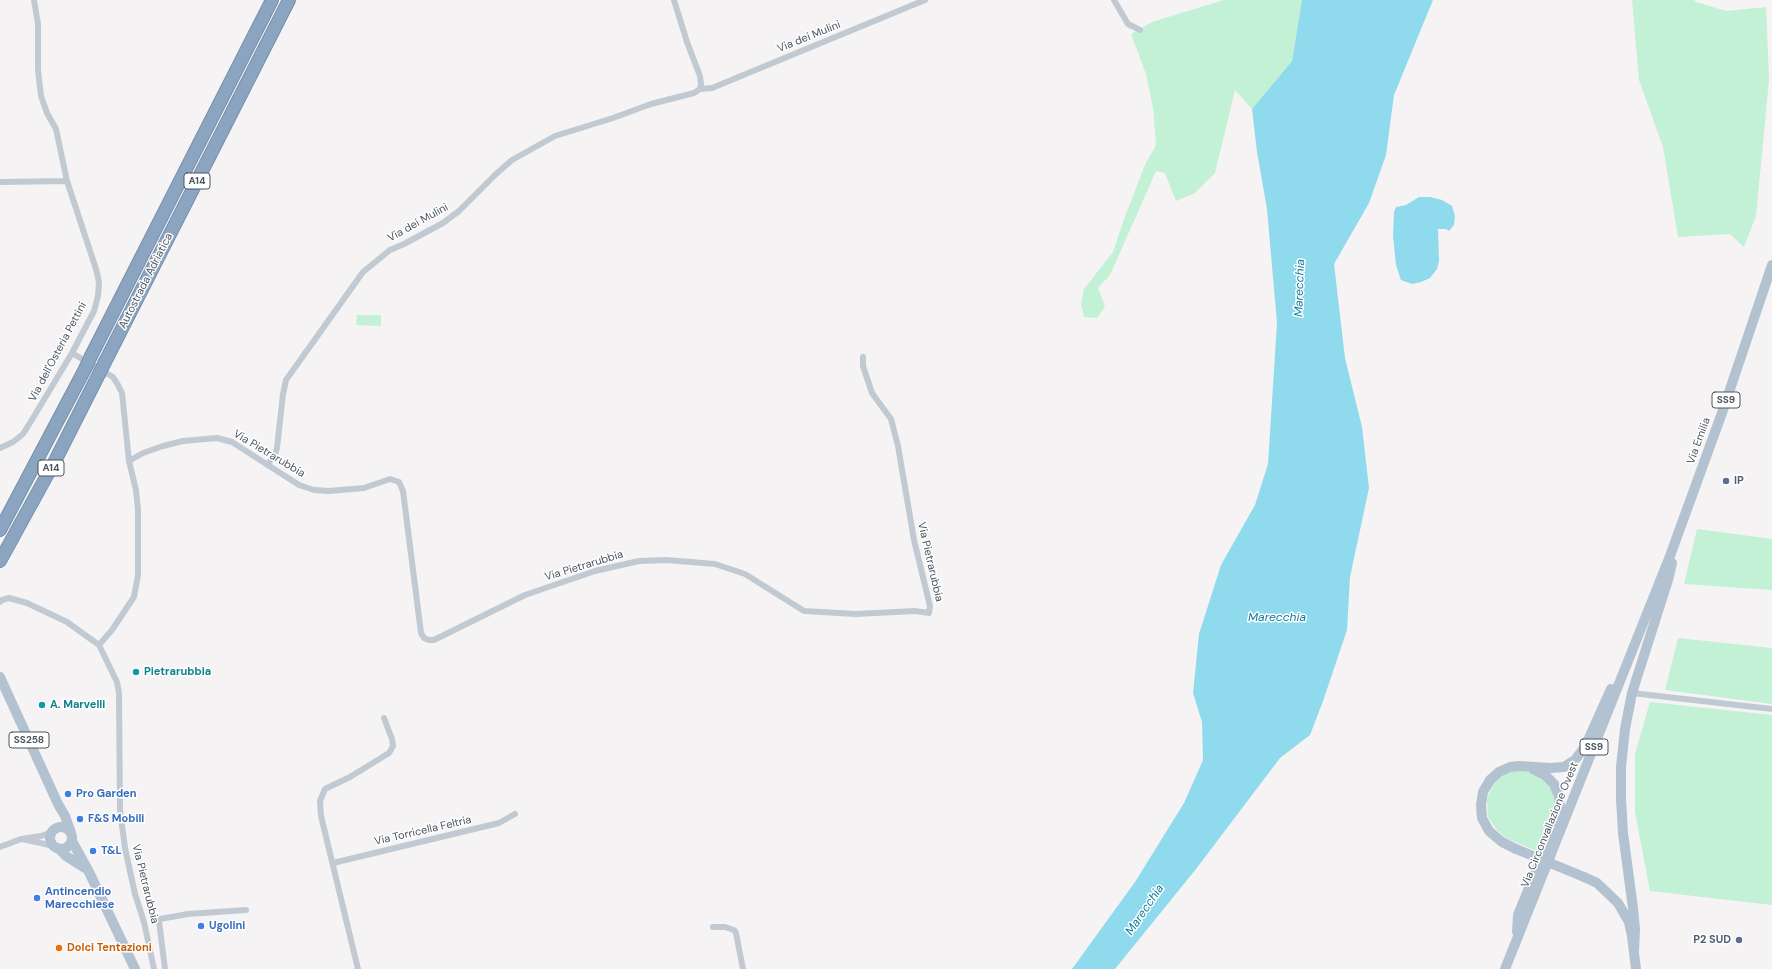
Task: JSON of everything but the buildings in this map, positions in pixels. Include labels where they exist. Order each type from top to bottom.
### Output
[{"type":"highway","name":"Autostrada Adriatica","points":[[0,530],[92,356],[272,0]]},
{"type":"highway","name":"Autostrada Adriatica","points":[[0,561],[56,459],[289,0]]},
{"type":"main road","name":"Via Emilia","points":[[1678,534],[1717,428],[1772,265]]},
{"type":"main road","name":"Via Circonvallazione Ovest","points":[[1505,969],[1640,634],[1678,534]]},
{"type":"main road","points":[[1634,951],[1635,929],[1623,833],[1621,766],[1625,730],[1632,693],[1668,580],[1678,534]]},
{"type":"main road","points":[[1636,969],[1632,936],[1628,922],[1618,903],[1597,883],[1502,842],[1489,831],[1482,818],[1481,805],[1483,792],[1490,780],[1499,772],[1510,767],[1564,767],[1575,760],[1585,747],[1623,660],[1640,634]]},
{"type":"main road","name":"SS258","points":[[0,677],[69,825],[71,837],[135,969]]},
{"type":"main road","points":[[1517,940],[1518,915],[1558,817],[1560,807],[1559,796],[1554,784],[1544,775],[1527,766]]},
{"type":"main road","name":"SS258","points":[[58,804],[58,818],[51,840],[66,856],[89,872]]},
{"type":"main road","points":[[54,830],[63,827],[71,837],[68,847],[56,847]]},
{"type":"street","name":"Via dell'Osteria Pettini","points":[[0,448],[13,442],[23,434],[72,353],[94,311],[98,296],[99,282],[96,269],[67,181],[56,129],[47,113],[41,96],[38,70],[38,24],[34,0]]},
{"type":"street","points":[[674,0],[687,42],[696,62],[700,76],[700,89]]},
{"type":"street","name":"Via dei Mulini","points":[[267,464],[275,455],[277,448],[286,380],[363,272],[390,250],[443,223],[459,211],[496,174],[536,146],[554,136],[700,89],[712,88],[925,0]]},
{"type":"street","points":[[1114,0],[1128,24],[1140,30]]},
{"type":"street","points":[[0,182],[26,180],[67,181]]},
{"type":"street","points":[[0,602],[9,598],[27,603],[67,622],[99,645],[131,604],[137,587],[138,510],[136,490],[129,461],[122,393],[113,377],[72,353]]},
{"type":"street","name":"Via Pietrarubbia","points":[[129,461],[143,453],[163,446],[183,441],[217,438],[232,442],[299,485],[314,490],[329,492],[364,488],[390,480],[399,482],[403,490],[421,633],[424,638],[429,640],[434,640],[524,595],[614,566],[646,561],[666,560],[715,564],[738,571],[804,611],[856,614],[915,611],[929,613],[930,606],[914,540],[898,446],[893,426],[891,419],[872,393],[863,366],[862,357]]},
{"type":"street","name":"Via Pietrarubbia","points":[[99,645],[117,682],[119,693],[120,810],[125,848],[135,894],[144,922],[154,969]]},
{"type":"street","points":[[1632,693],[1772,709]]},
{"type":"street","points":[[358,969],[321,816],[320,801],[325,789],[350,778],[382,759],[389,753],[392,746],[392,739],[384,718]]},
{"type":"street","name":"Via Torricella Feltria","points":[[333,863],[499,823],[515,814]]},
{"type":"street","points":[[0,847],[21,839],[41,836],[54,830]]},
{"type":"street","points":[[21,839],[56,847]]},
{"type":"street","name":"Via Pietrarubbia","points":[[165,969],[160,919],[187,914],[246,910]]},
{"type":"street","points":[[713,927],[725,927],[734,930],[736,933],[743,969]]},
{"type":"green space","points":[[1224,0],[1302,0],[1292,61],[1252,109],[1235,90],[1215,173],[1195,193],[1176,201],[1165,173],[1156,171],[1110,275],[1098,288],[1105,307],[1097,318],[1084,317],[1081,304],[1084,289],[1113,252],[1145,165],[1156,145],[1153,108],[1146,74],[1131,34],[1152,22]]},
{"type":"green space","points":[[1632,0],[1694,0],[1696,2],[1726,11],[1766,7],[1769,80],[1756,216],[1744,247],[1730,234],[1678,237],[1663,147],[1639,80]]},
{"type":"green space","points":[[357,315],[381,315],[381,326],[356,325]]},
{"type":"green space","points":[[1697,529],[1772,539],[1772,590],[1684,584]]},
{"type":"green space","points":[[1678,638],[1772,648],[1772,704],[1665,690]]},
{"type":"green space","points":[[1650,702],[1772,715],[1772,905],[1650,891],[1635,812],[1635,754]]},
{"type":"green space","points":[[1521,770],[1532,772],[1542,778],[1550,785],[1555,796],[1556,812],[1539,852],[1506,838],[1497,830],[1488,817],[1487,799],[1494,782],[1507,773]]},
{"type":"water","name":"Marecchia","points":[[1302,0],[1433,0],[1394,95],[1386,155],[1369,203],[1334,264],[1345,358],[1362,427],[1369,488],[1350,577],[1347,630],[1310,735],[1280,758],[1196,869],[1115,969],[1072,969],[1135,882],[1184,803],[1203,760],[1202,722],[1193,693],[1199,634],[1221,565],[1255,505],[1268,464],[1277,323],[1267,209],[1257,152],[1252,109],[1292,61]]},
{"type":"water","points":[[1419,197],[1430,197],[1442,200],[1452,206],[1455,216],[1454,225],[1449,231],[1446,229],[1438,229],[1439,261],[1437,269],[1430,278],[1412,284],[1401,280],[1396,265],[1393,236],[1394,212],[1396,207],[1406,205]]},
{"type":"place","name":"IP","points":[[1726,481]]},
{"type":"place","name":"Pietrarubbia","points":[[136,672]]},
{"type":"place","name":"A. Marvelli","points":[[42,705]]},
{"type":"place","name":"Pro Garden","points":[[68,794]]},
{"type":"place","name":"F&S Mobili","points":[[80,819]]},
{"type":"place","name":"T&L","points":[[93,851]]},
{"type":"place","name":"Antincendio Marecchiese","points":[[37,898]]},
{"type":"place","name":"Ugolini","points":[[201,926]]},
{"type":"place","name":"P2 SUD","points":[[1739,940]]},
{"type":"place","name":"Dolci Tentazioni","points":[[59,948]]}]
